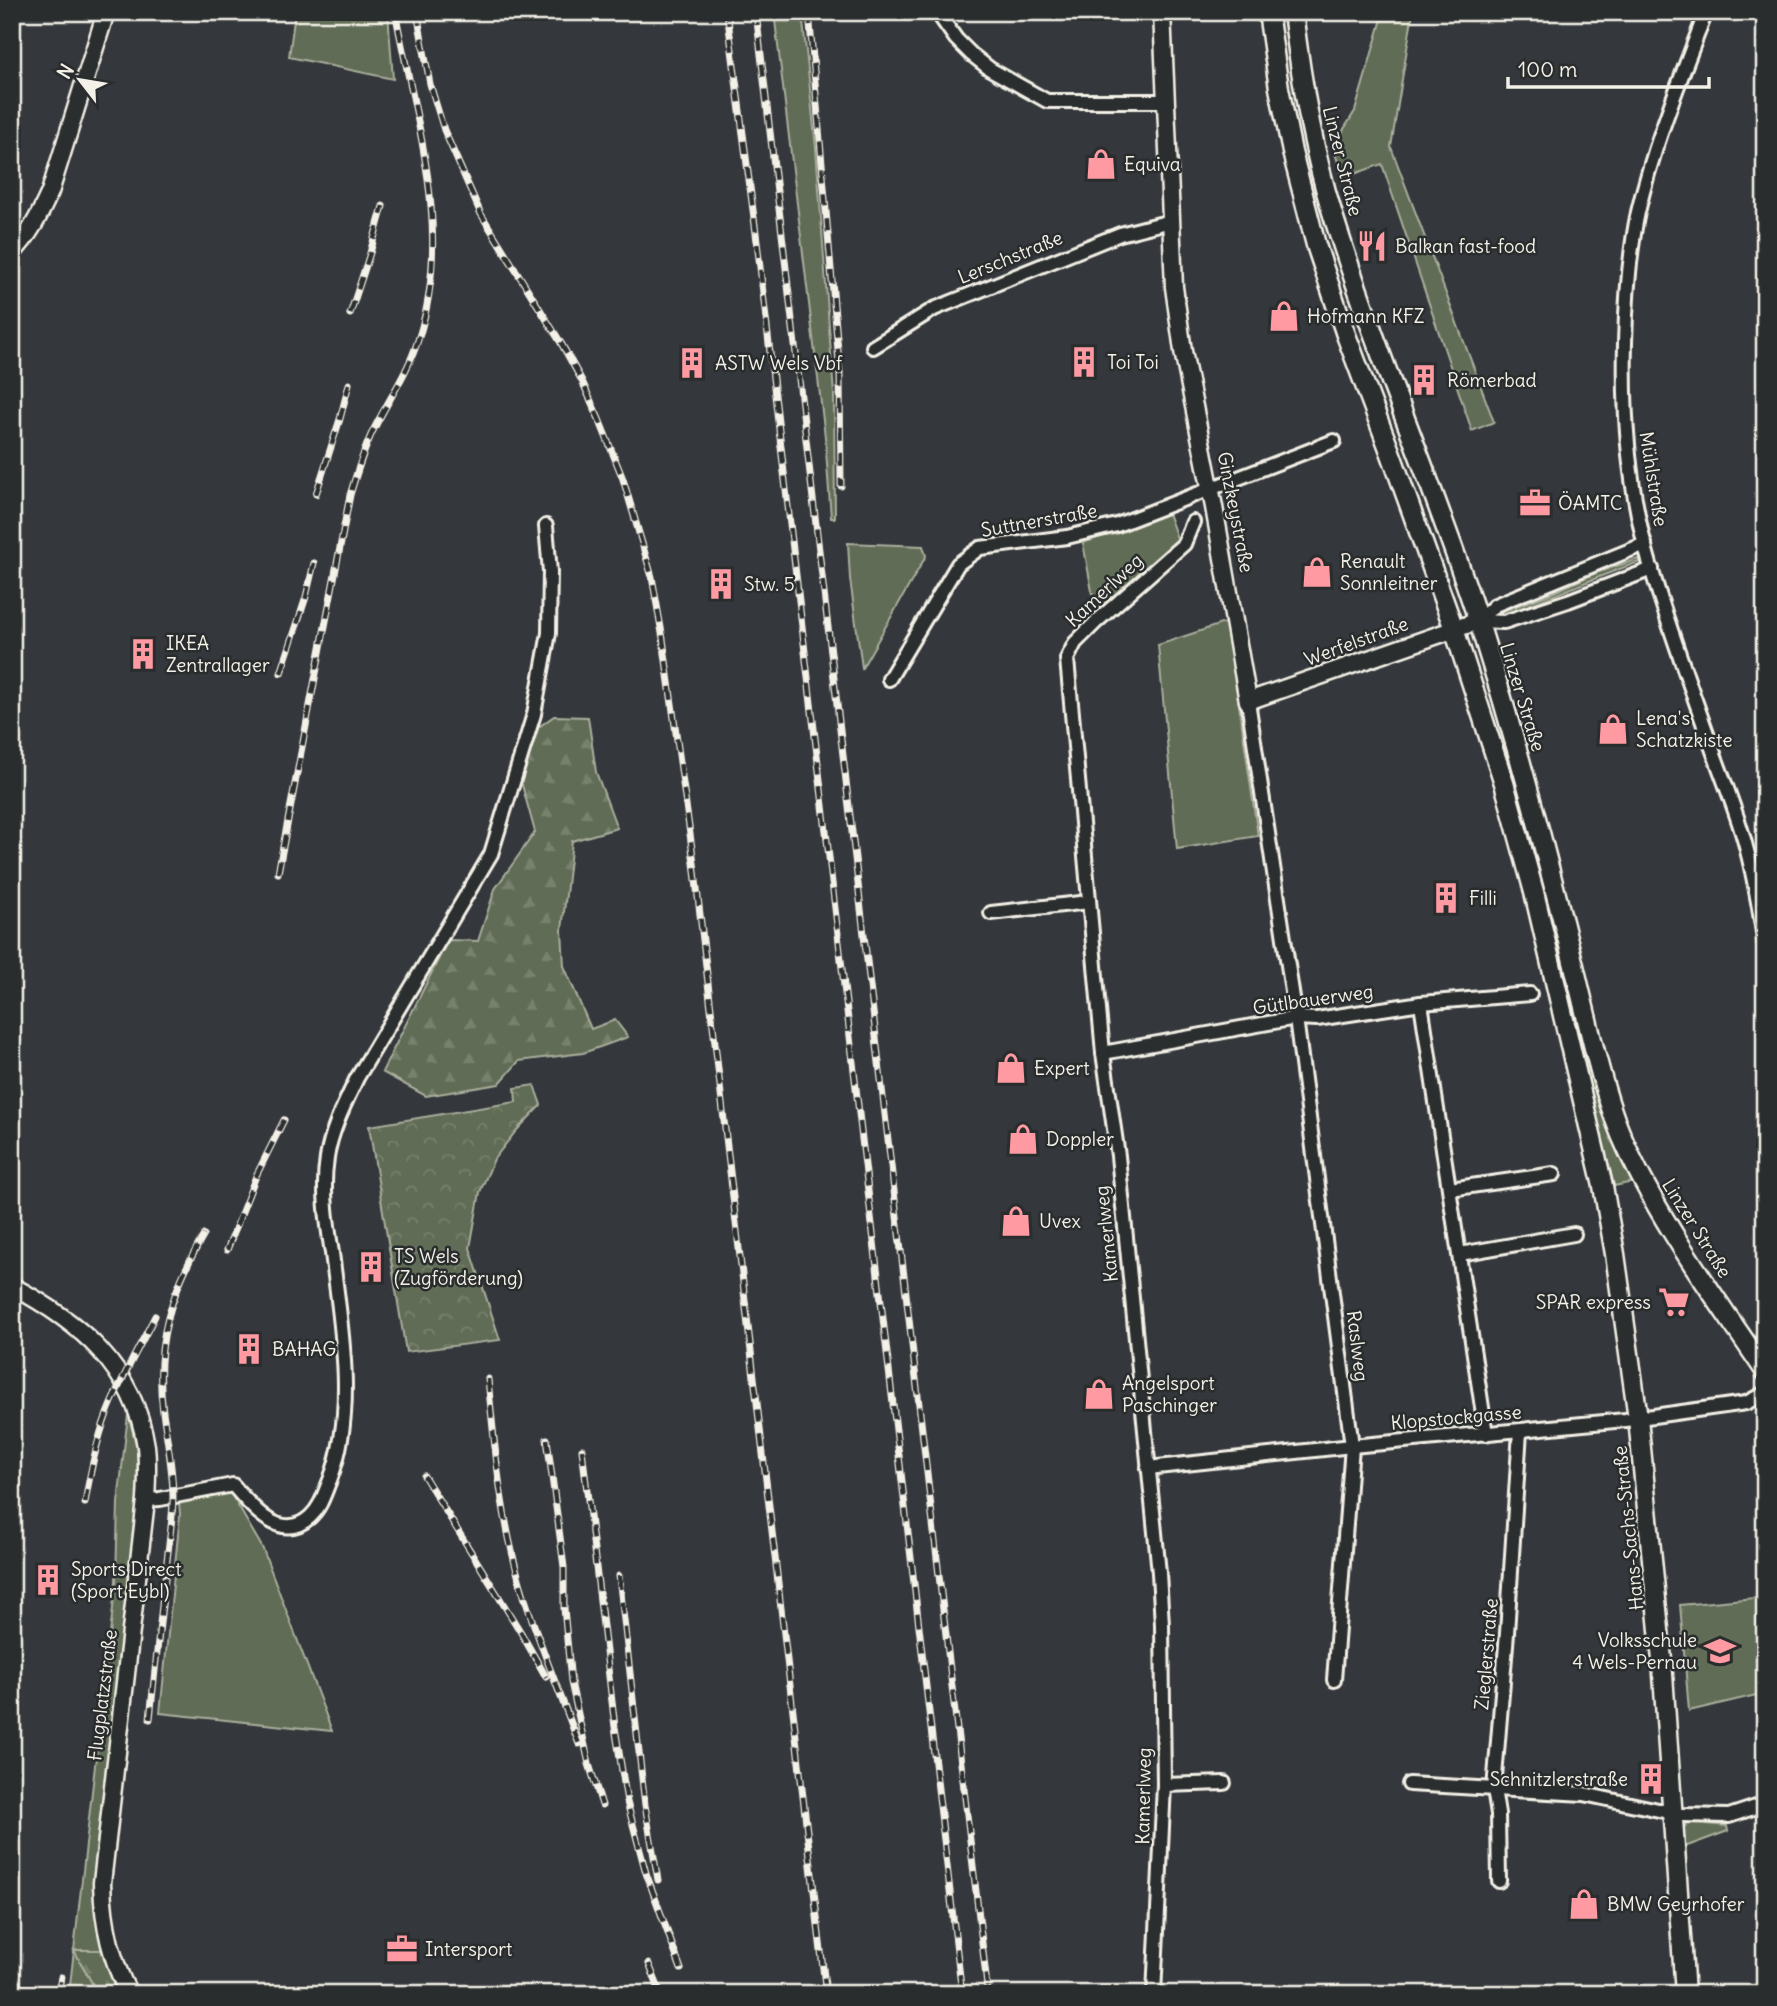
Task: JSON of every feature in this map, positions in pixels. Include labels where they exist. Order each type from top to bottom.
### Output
[{"type":"main road","points":[[1268,12],[1292,152],[1316,245],[1346,335],[1454,629]]},
{"type":"main road","name":"Linzer Straße","points":[[1293,12],[1308,108],[1331,209],[1478,621],[1525,776],[1604,1083],[1621,1133],[1657,1205],[1765,1371]]},
{"type":"main road","name":"Hans-Sachs-Straße","points":[[1454,629],[1504,783],[1534,892],[1603,1186],[1615,1254],[1638,1418],[1662,1660],[1685,1994]]},
{"type":"street","points":[[12,253],[23,242],[39,217],[50,192],[106,12]]},
{"type":"street","points":[[937,12],[956,39],[971,54],[990,69],[1047,101],[1166,101]]},
{"type":"street","name":"Ginzkeystraße","points":[[1162,12],[1174,287],[1183,351],[1248,701],[1296,1018]]},
{"type":"street","name":"Mühlstraße","points":[[1706,12],[1667,113],[1638,211],[1630,256],[1626,303],[1625,411],[1628,457],[1644,544],[1739,824],[1762,904],[1765,946]]},
{"type":"street","name":"Lerschstraße","points":[[873,347],[934,309],[1120,234],[1171,221]]},
{"type":"street","name":"Suttnerstraße","points":[[888,679],[958,564],[980,548],[1088,533],[1117,525],[1334,441]]},
{"type":"street","name":"Kamerlweg","points":[[1154,1994],[1164,1785],[1159,1573],[1118,1156],[1103,1053],[1067,659],[1075,643],[1096,622],[1184,544],[1193,522]]},
{"type":"street","points":[[146,1500],[233,1485],[253,1508],[275,1525],[290,1526],[304,1522],[318,1509],[333,1471],[343,1430],[344,1353],[326,1214],[327,1157],[339,1116],[357,1078],[491,854],[534,714],[549,633],[550,572],[546,526]]},
{"type":"street","name":"Werfelstraße","points":[[1478,621],[1495,605],[1644,544]]},
{"type":"street","name":"Werfelstraße","points":[[1248,701],[1478,621],[1504,622],[1652,569]]},
{"type":"street","points":[[991,913],[1089,902]]},
{"type":"street","name":"Gütlbauerweg","points":[[1103,1053],[1296,1018],[1317,1018],[1421,1003],[1530,994]]},
{"type":"street","points":[[1421,1003],[1486,1434]]},
{"type":"street","name":"Raslweg","points":[[1296,1018],[1352,1446],[1334,1680]]},
{"type":"street","points":[[1450,1189],[1554,1174]]},
{"type":"street","points":[[1460,1254],[1574,1234]]},
{"type":"street","name":"Flugplatzstraße","points":[[12,1286],[47,1307],[97,1345],[128,1388],[146,1446],[146,1500],[102,1883],[107,1931],[129,1994]]},
{"type":"street","name":"Klopstockgasse","points":[[1147,1468],[1638,1418],[1746,1403],[1765,1394]]},
{"type":"street","name":"Zieglerstraße","points":[[1499,1881],[1498,1814],[1494,1789],[1520,1431]]},
{"type":"street","points":[[1164,1785],[1224,1783]]},
{"type":"street","points":[[1409,1784],[1584,1794],[1672,1814],[1729,1816],[1765,1804]]},
{"type":"green space","points":[[295,12],[388,12],[393,79],[289,57]]},
{"type":"green space","points":[[774,12],[802,12],[816,148],[834,395],[835,518],[831,518],[825,437]]},
{"type":"green space","points":[[1384,12],[1413,12],[1391,147],[1494,422],[1472,431],[1382,164],[1343,178],[1333,147],[1355,111]]},
{"type":"green space","points":[[1168,513],[1178,541],[1096,613],[1083,543]]},
{"type":"green space","points":[[848,543],[923,546],[926,556],[862,668],[850,579]]},
{"type":"green space","points":[[1638,559],[1639,562],[1499,616],[1498,613]]},
{"type":"green space","points":[[1227,622],[1258,836],[1177,849],[1158,645]]},
{"type":"green space","points":[[554,716],[588,717],[596,772],[617,828],[572,841],[562,930],[564,966],[591,1029],[615,1020],[628,1037],[583,1053],[519,1061],[499,1084],[426,1096],[382,1072],[448,940],[478,941],[495,889],[535,832],[519,774],[536,729]]},
{"type":"green space","points":[[1571,996],[1590,1074],[1633,1182],[1614,1186],[1567,997]]},
{"type":"green space","points":[[534,1085],[541,1105],[494,1159],[480,1192],[470,1248],[500,1340],[406,1352],[369,1126],[516,1102],[515,1088]]},
{"type":"green space","points":[[128,1414],[136,1444],[140,1479],[97,1844],[94,1906],[102,1950],[74,1950],[116,1581],[118,1503]]},
{"type":"green space","points":[[230,1492],[262,1547],[332,1731],[160,1713],[180,1515],[179,1500]]},
{"type":"green space","name":"Volksschule 4 Wels-Pernau","points":[[1765,1597],[1765,1693],[1689,1711],[1680,1605]]},
{"type":"green space","points":[[1701,1821],[1727,1826],[1728,1831],[1682,1848],[1682,1831],[1688,1822]]},
{"type":"green space","points":[[74,1950],[98,1994],[69,1994]]},
{"type":"green space","points":[[74,1950],[102,1950],[120,1994],[98,1994]]},
{"type":"railway","points":[[417,12],[430,84],[444,130],[481,214],[582,381],[623,479],[652,577],[694,863],[826,1994]]},
{"type":"railway","points":[[727,12],[756,233],[962,1994]]},
{"type":"railway","points":[[756,12],[988,1994]]},
{"type":"railway","points":[[809,12],[840,374],[841,486]]},
{"type":"railway","points":[[278,873],[350,495],[371,435],[413,353],[428,300],[432,260],[428,180],[397,21]]},
{"type":"railway","points":[[350,314],[383,206]]},
{"type":"railway","points":[[316,494],[349,384]]},
{"type":"railway","points":[[281,673],[306,597],[314,563]]},
{"type":"railway","points":[[227,1250],[256,1176],[284,1120]]},
{"type":"railway","points":[[150,1719],[173,1506],[172,1475],[161,1388],[163,1342],[167,1320],[182,1277],[204,1235]]},
{"type":"railway","points":[[85,1503],[107,1414],[155,1316]]},
{"type":"railway","points":[[488,1379],[500,1490],[510,1545],[525,1599],[579,1744]]},
{"type":"railway","points":[[547,1439],[564,1567],[564,1608],[571,1682],[589,1764],[602,1805]]},
{"type":"railway","points":[[582,1449],[615,1727],[627,1802],[646,1873],[681,1969]]},
{"type":"railway","points":[[424,1476],[546,1677]]},
{"type":"railway","points":[[619,1576],[645,1805],[658,1880]]},
{"type":"railway","points":[[649,1964],[661,1994]]},
{"type":"railway","points":[[58,1994],[61,1977]]},
{"type":"place","name":"Equiva","points":[[1101,164]]},
{"type":"place","name":"Balkan fast-food","points":[[1372,246]]},
{"type":"place","name":"Hofmann KFZ","points":[[1284,316]]},
{"type":"place","name":"Toi Toi","points":[[1084,362]]},
{"type":"place","name":"ASTW Wels Vbf","points":[[692,363]]},
{"type":"place","name":"Römerbad","points":[[1424,380]]},
{"type":"place","name":"ÖAMTC","points":[[1535,503]]},
{"type":"place","name":"Renault Sonnleitner","points":[[1317,572]]},
{"type":"place","name":"Stw. 5","points":[[721,584]]},
{"type":"place","name":"IKEA Zentrallager","points":[[143,654]]},
{"type":"place","name":"Lena's Schatzkiste","points":[[1613,729]]},
{"type":"place","name":"Filli","points":[[1446,898]]},
{"type":"place","name":"Expert","points":[[1011,1068]]},
{"type":"place","name":"Doppler","points":[[1023,1139]]},
{"type":"place","name":"Uvex","points":[[1016,1221]]},
{"type":"place","name":"TS Wels (Zugförderung)","points":[[371,1267]]},
{"type":"place","name":"SPAR express","points":[[1674,1302]]},
{"type":"place","name":"BAHAG","points":[[249,1349]]},
{"type":"place","name":"Angelsport Paschinger","points":[[1099,1394]]},
{"type":"place","name":"Sports Direct (Sport Eybl)","points":[[48,1580]]},
{"type":"place","name":"Volksschule 4 Wels-Pernau","points":[[1720,1651]]},
{"type":"place","name":"Schnitzlerstraße","points":[[1651,1779]]},
{"type":"place","name":"BMW Geyrhofer","points":[[1584,1904]]},
{"type":"place","name":"Intersport","points":[[402,1949]]}]
